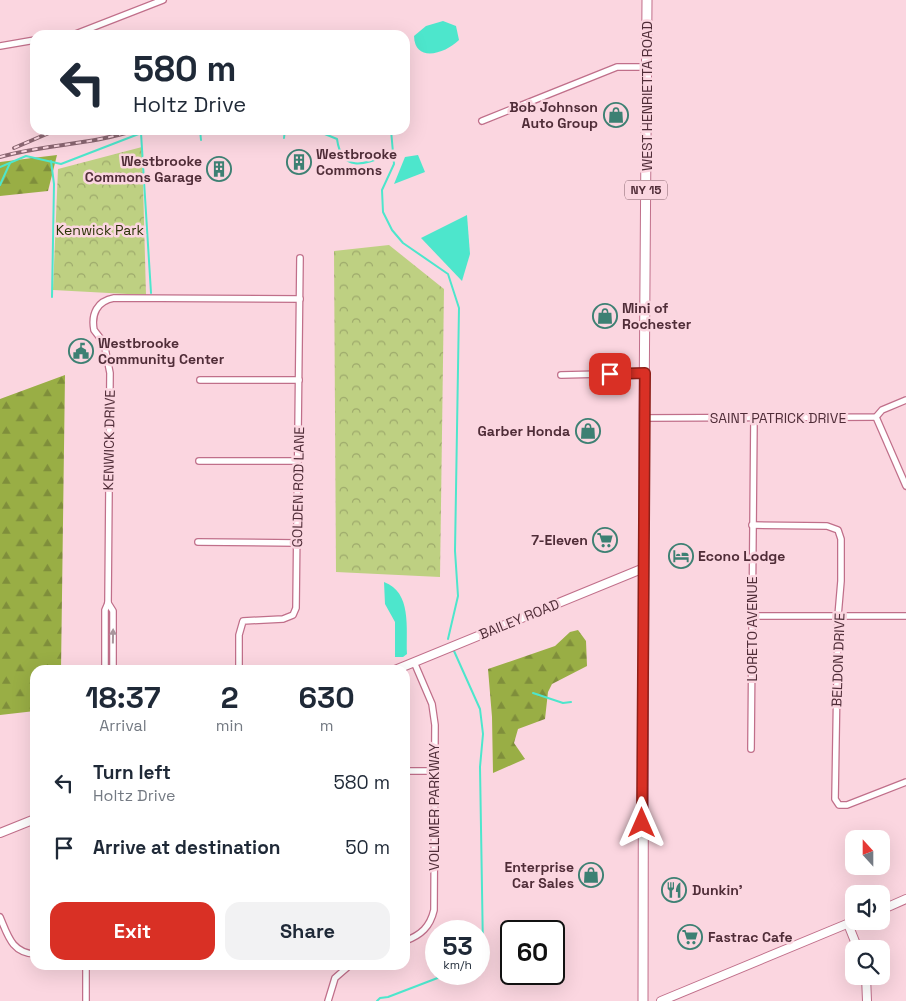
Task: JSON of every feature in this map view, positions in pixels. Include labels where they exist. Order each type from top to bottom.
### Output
[{"type":"main road","name":"WEST HENRIETTA ROAD","points":[[643,1001],[647,0]]},
{"type":"street","points":[[86,30],[163,0]]},
{"type":"street","points":[[0,46],[30,41]]},
{"type":"street","points":[[482,121],[617,68],[647,67]]},
{"type":"street","name":"GOLDEN ROD LANE","points":[[239,665],[239,635],[243,621],[283,620],[295,612],[300,258]]},
{"type":"street","name":"KENWICK DRIVE","points":[[105,665],[105,610],[108,603],[110,373],[104,343],[94,330],[96,309],[103,301],[114,298],[300,299]]},
{"type":"street","points":[[561,375],[645,373]]},
{"type":"street","points":[[200,380],[299,380]]},
{"type":"street","points":[[906,400],[882,410],[876,417],[906,486]]},
{"type":"street","name":"SAINT PATRICK DRIVE","points":[[644,418],[876,417]]},
{"type":"street","name":"LORETO AVENUE","points":[[751,750],[754,418]]},
{"type":"street","points":[[199,461],[298,461]]},
{"type":"street","name":"BELDON DRIVE","points":[[752,525],[826,526],[838,530],[842,544],[841,597],[838,616],[835,793],[837,803],[847,806],[906,782]]},
{"type":"street","points":[[198,542],[297,542]]},
{"type":"street","name":"BAILEY ROAD","points":[[407,665],[644,568]]},
{"type":"street","name":"KENWICK DRIVE","points":[[108,603],[113,611],[113,665]]},
{"type":"street","points":[[752,616],[906,616]]},
{"type":"street","name":"VOLLMER PARKWAY","points":[[410,940],[426,928],[434,910],[434,713],[414,662]]},
{"type":"street","points":[[410,771],[434,771]]},
{"type":"street","points":[[0,833],[30,821]]},
{"type":"street","points":[[890,906],[906,899]]},
{"type":"street","points":[[0,917],[13,946],[21,952],[30,953]]},
{"type":"street","points":[[661,1001],[845,924]]},
{"type":"street","points":[[86,970],[86,1001]]},
{"type":"street","points":[[328,1001],[335,978],[344,970]]},
{"type":"street","points":[[866,985],[867,1001]]},
{"type":"green space","name":"Kenwick Park","points":[[142,147],[146,295],[53,290],[58,169]]},
{"type":"green space","points":[[57,155],[48,191],[0,196],[0,162]]},
{"type":"green space","points":[[389,245],[444,289],[440,577],[336,572],[334,251]]},
{"type":"green space","points":[[65,375],[61,665],[30,665],[30,712],[0,715],[0,399]]},
{"type":"green space","points":[[578,630],[586,641],[587,666],[552,684],[548,692],[545,719],[518,729],[514,743],[525,759],[493,773],[492,717],[488,669],[555,646],[570,632]]},
{"type":"shaded area","points":[[443,21],[456,26],[459,40],[447,49],[439,52],[425,53],[420,50],[416,45],[414,36],[426,26]]},
{"type":"shaded area","points":[[418,155],[425,172],[394,184],[405,157]]},
{"type":"shaded area","points":[[467,215],[470,254],[462,281],[421,238]]},
{"type":"shaded area","points":[[384,582],[393,587],[399,594],[406,612],[407,654],[403,657],[395,657],[395,622],[385,604]]},
{"type":"waterway","points":[[0,167],[26,156],[61,164],[136,135]]},
{"type":"waterway","points":[[141,135],[151,293]]},
{"type":"waterway","points":[[200,135],[201,140]]},
{"type":"waterway","points":[[327,135],[337,139],[344,158],[350,162],[365,163],[392,154]]},
{"type":"waterway","points":[[391,135],[394,164],[382,190],[383,212],[392,230],[403,243],[448,274],[459,308],[455,551],[458,596],[448,639]]},
{"type":"waterway","points":[[51,161],[54,184],[52,297]]},
{"type":"waterway","points":[[0,185],[10,163]]},
{"type":"waterway","points":[[454,651],[480,709],[483,734],[480,767],[483,920]]},
{"type":"waterway","points":[[533,693],[563,703],[571,702]]},
{"type":"waterway","points":[[377,1001],[380,998],[388,997],[425,983]]},
{"type":"railway","points":[[14,148],[44,135]]},
{"type":"railway","points":[[0,157],[34,149],[118,135]]},
{"type":"place","name":"Bob Johnson Auto Group","points":[[616,115]]},
{"type":"place","name":"Westbrooke Commons","points":[[299,162]]},
{"type":"place","name":"Westbrooke Commons Garage","points":[[219,169]]},
{"type":"place","name":"Mini of Rochester","points":[[605,316]]},
{"type":"place","name":"Westbrooke Community Center","points":[[81,351]]},
{"type":"place","name":"Garber Honda","points":[[588,431]]},
{"type":"place","name":"7-Eleven","points":[[605,540]]},
{"type":"place","name":"Econo Lodge","points":[[681,556]]},
{"type":"place","name":"Enterprise Car Sales","points":[[591,875]]},
{"type":"place","name":"Dunkin'","points":[[674,890]]},
{"type":"place","name":"Fastrac Cafe","points":[[690,937]]},
{"type":"route","points":[[610,374],[645,373],[642,823]]}]
